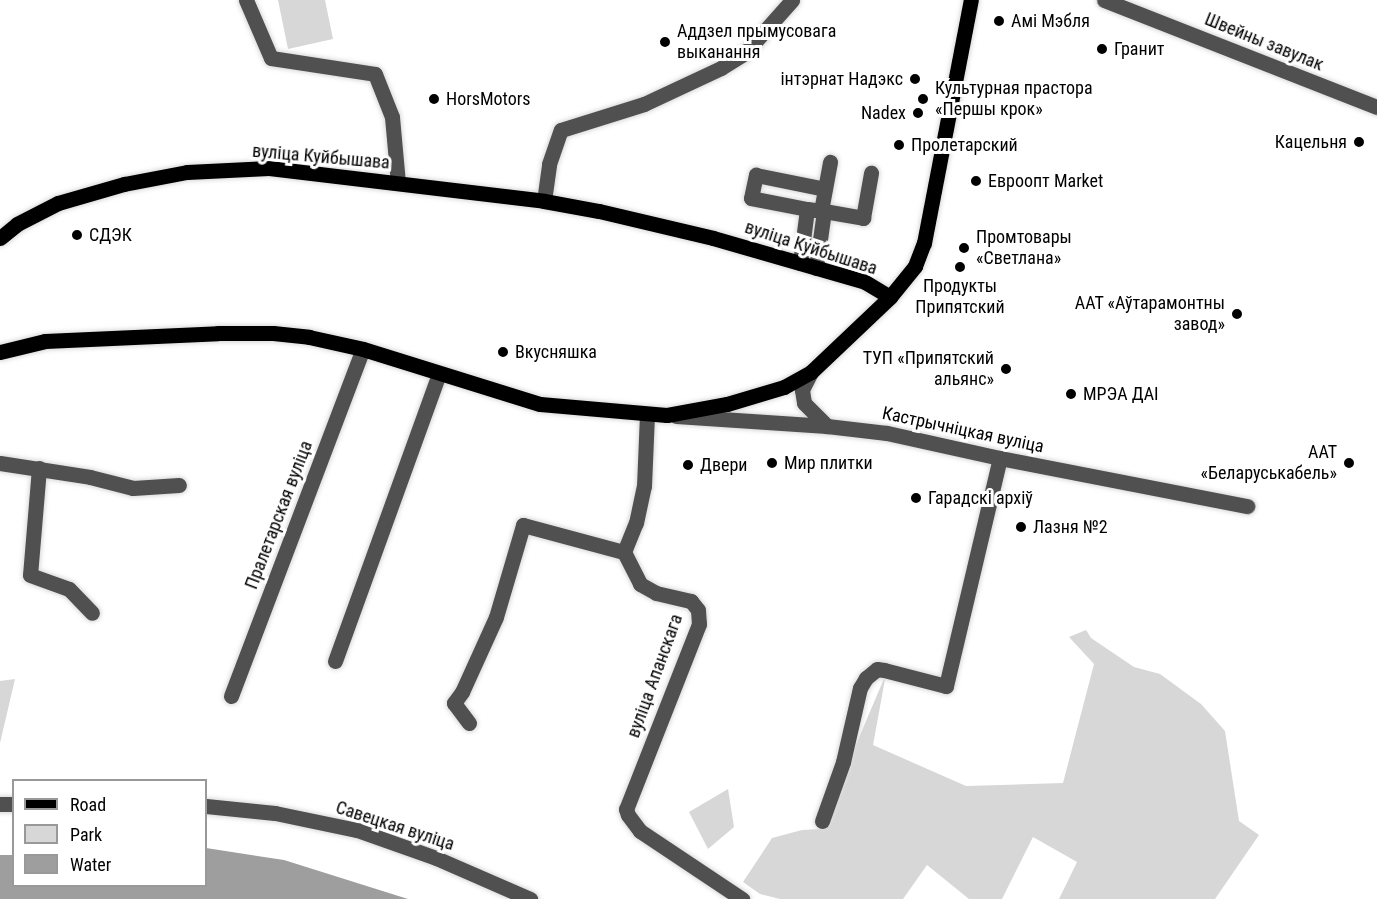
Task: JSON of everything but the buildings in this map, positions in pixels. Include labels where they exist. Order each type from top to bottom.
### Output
[{"type":"main road","points":[[0,352],[45,341],[218,333],[273,333],[309,337],[363,348],[540,404],[667,415],[756,396],[784,387],[812,372],[890,297],[915,266],[924,243],[971,0]]},
{"type":"main road","name":"вуліца Куйбышава","points":[[0,238],[17,224],[58,203],[124,184],[187,172],[268,168],[544,201],[713,238],[865,282],[890,297]]},
{"type":"street","points":[[246,0],[271,58],[375,74],[392,117],[398,183]]},
{"type":"street","points":[[544,201],[549,165],[561,130],[644,104],[721,68],[745,53],[792,0]]},
{"type":"street","name":"Швейны завулак","points":[[1104,0],[1377,107]]},
{"type":"street","points":[[800,263],[825,189],[830,162]]},
{"type":"street","points":[[825,189],[756,175],[751,198],[863,218],[871,172]]},
{"type":"street","points":[[816,268],[817,210]]},
{"type":"street","name":"Пралетарская вуліца","points":[[231,696],[363,348]]},
{"type":"street","points":[[812,372],[802,390],[804,403],[827,426]]},
{"type":"street","points":[[336,661],[439,373]]},
{"type":"street","points":[[469,723],[454,703],[462,692],[496,617],[523,525],[624,552],[636,523],[644,486],[647,414]]},
{"type":"street","name":"Кастрычніцкая вуліца","points":[[667,415],[827,426],[887,433],[1000,458],[1247,506]]},
{"type":"street","points":[[822,821],[843,762],[860,688],[871,672],[884,670],[945,686],[1000,458]]},
{"type":"street","points":[[0,463],[90,477],[133,488],[179,485]]},
{"type":"street","points":[[39,468],[30,575],[69,589],[92,613]]},
{"type":"street","name":"вуліца Апанскага","points":[[624,552],[640,584],[656,593],[691,601],[698,610],[699,624],[626,808],[628,815],[640,831],[742,899]]},
{"type":"street","name":"Савецкая вуліца","points":[[207,806],[275,813],[357,830],[436,858],[530,899]]},
{"type":"green space","points":[[278,0],[325,0],[333,39],[288,49]]},
{"type":"green space","points":[[1086,630],[1091,638],[1134,667],[1160,674],[1201,704],[1225,731],[1239,821],[1259,835],[1215,899],[1059,899],[1077,862],[1033,837],[1002,899],[969,899],[927,865],[903,899],[780,899],[760,894],[743,882],[772,838],[802,830],[820,829],[886,674],[873,745],[966,786],[1063,783],[1094,664],[1069,637]]},
{"type":"green space","points":[[15,679],[0,743],[0,681]]},
{"type":"green space","points":[[728,789],[734,827],[708,849],[689,812]]},
{"type":"water","points":[[207,848],[284,860],[408,899],[0,899],[0,855],[12,855],[12,887],[207,887]]},
{"type":"place","name":"Амі Мэбля","points":[[999,21]]},
{"type":"place","name":"Аддзел прымусовага выканання","points":[[665,42]]},
{"type":"place","name":"Гранит","points":[[1102,49]]},
{"type":"place","name":"інтэрнат Надэкс","points":[[915,79]]},
{"type":"place","name":"HorsMotors","points":[[434,99]]},
{"type":"place","name":"Культурная прастора «Першы крок»","points":[[923,99]]},
{"type":"place","name":"Nadex","points":[[918,113]]},
{"type":"place","name":"Кацельня","points":[[1359,142]]},
{"type":"place","name":"Пролетарский","points":[[899,145]]},
{"type":"place","name":"Евроопт Market","points":[[976,181]]},
{"type":"place","name":"СДЭК","points":[[77,235]]},
{"type":"place","name":"Промтовары «Светлана»","points":[[964,248]]},
{"type":"place","name":"Продукты Припятский","points":[[960,267]]},
{"type":"place","name":"ААТ «Аўтарамонтны завод»","points":[[1237,314]]},
{"type":"place","name":"Вкусняшка","points":[[503,352]]},
{"type":"place","name":"ТУП «Припятский альянс»","points":[[1006,369]]},
{"type":"place","name":"МРЭА ДАІ","points":[[1071,394]]},
{"type":"place","name":"Мир плитки","points":[[772,463]]},
{"type":"place","name":"ААТ «Беларуськабель»","points":[[1349,463]]},
{"type":"place","name":"Двери","points":[[688,465]]},
{"type":"place","name":"Гарадскі архіў","points":[[916,498]]},
{"type":"place","name":"Лазня №2","points":[[1021,527]]}]
